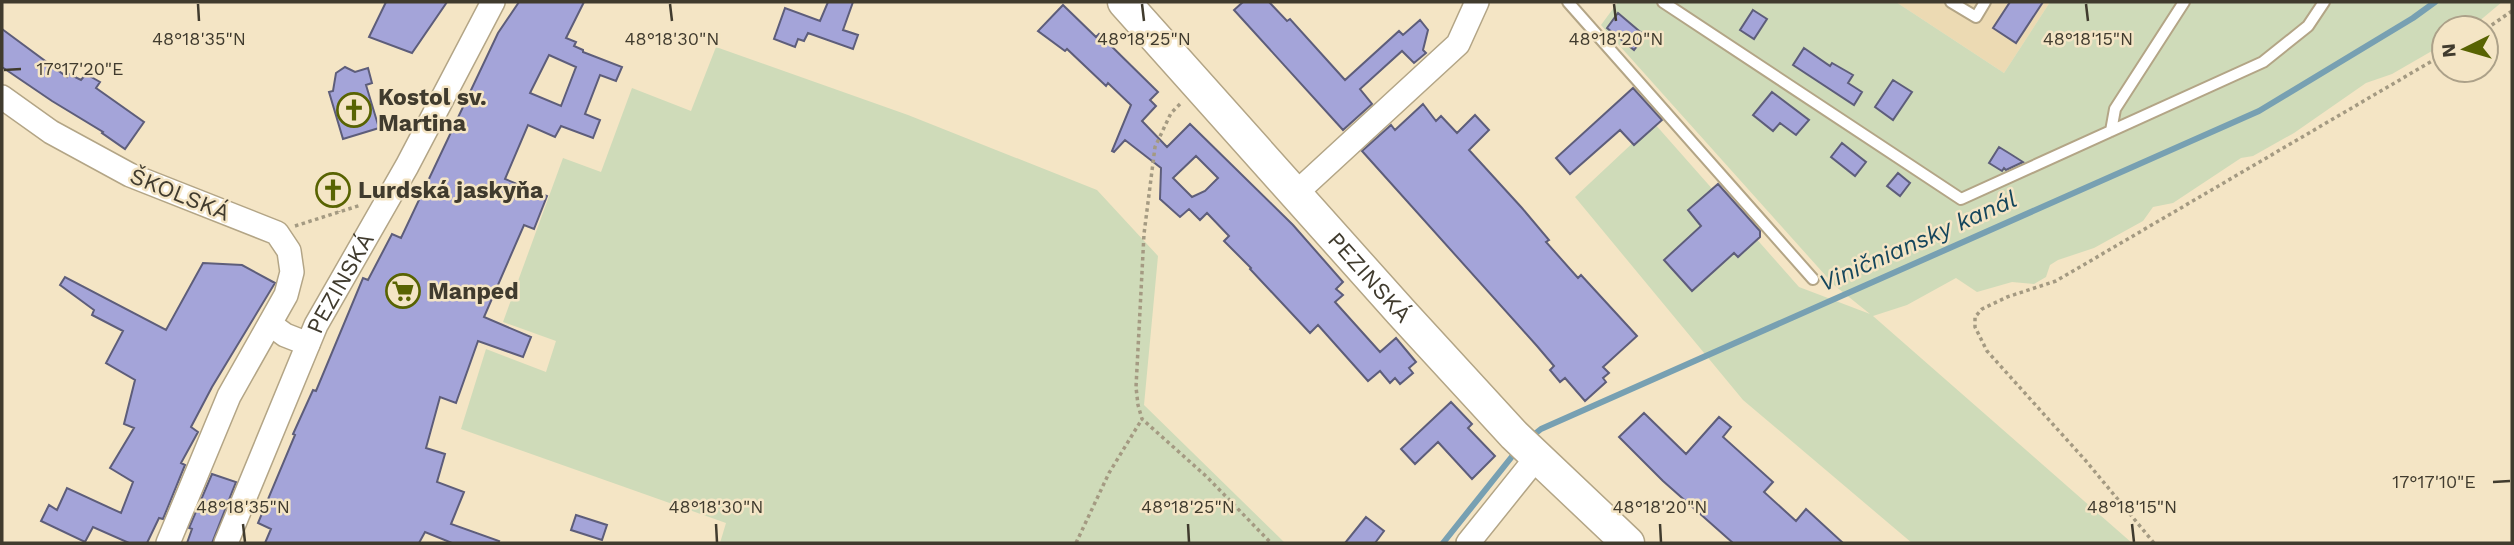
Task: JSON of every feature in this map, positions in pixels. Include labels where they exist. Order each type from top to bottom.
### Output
[{"type":"main road","name":"PEZINSKÁ","points":[[1124,2],[1526,447],[1628,543]]},
{"type":"street","name":"PEZINSKÁ","points":[[226,543],[316,325],[494,2]]},
{"type":"street","points":[[1295,194],[1458,44],[1477,2]]},
{"type":"street","name":"ŠKOLSKÁ","points":[[2,97],[51,132],[130,175],[277,233]]},
{"type":"street","points":[[270,324],[286,295],[292,272],[289,251],[277,233]]},
{"type":"street","name":"PEZINSKÁ","points":[[167,543],[229,396],[270,324],[285,335],[308,344]]},
{"type":"street","points":[[1468,543],[1526,447]]},
{"type":"lane","points":[[1568,2],[1813,279]]},
{"type":"lane","points":[[1663,2],[1961,199],[2263,62],[2308,26],[2324,2]]},
{"type":"lane","points":[[1951,2],[1976,17],[1985,2]]},
{"type":"lane","points":[[2111,131],[2115,109],[2185,2]]},
{"type":"path","points":[[2154,543],[2086,461],[1987,351],[1975,327],[1975,317],[1982,309],[2007,297],[2056,281],[2430,62]]},
{"type":"path","points":[[1198,84],[1171,113],[1155,147],[1144,234],[1136,387],[1138,405],[1142,419],[1206,477],[1270,543]]},
{"type":"path","points":[[333,191],[339,212]]},
{"type":"path","points":[[277,233],[390,195]]},
{"type":"path","points":[[1076,543],[1109,473],[1142,419]]},
{"type":"shaded area","points":[[1896,2],[2050,2],[2004,73]]},
{"type":"green space","points":[[1618,2],[1896,2],[2004,73],[2050,2],[2502,2],[2488,14],[2430,14],[2430,52],[2392,74],[2366,83],[2294,133],[2253,156],[2241,158],[2173,203],[2153,207],[2143,221],[2094,248],[2058,260],[2050,265],[2046,277],[2034,284],[2012,282],[1977,292],[1956,278],[1907,305],[1873,316],[2132,543],[1912,543],[1743,400],[1575,197],[1654,123],[1799,287],[1870,314],[1834,285],[1601,25]]},
{"type":"green space","points":[[716,47],[908,115],[1097,190],[1158,256],[1144,405],[1285,543],[720,543],[726,523],[461,429],[486,349],[546,372],[556,341],[503,322],[563,158],[601,172],[632,88],[691,111]]},
{"type":"building","points":[[386,2],[447,2],[412,53],[369,37]]},
{"type":"building","points":[[519,2],[584,2],[566,38],[576,42],[574,46],[583,52],[622,67],[616,81],[600,75],[585,114],[600,120],[593,138],[561,126],[555,137],[528,125],[505,179],[547,196],[534,229],[524,225],[484,317],[531,337],[523,357],[478,341],[456,403],[440,397],[426,448],[445,454],[437,482],[464,492],[451,524],[499,541],[452,543],[425,532],[419,543],[265,543],[271,529],[258,523],[295,435],[293,434],[313,390],[316,391],[363,278],[368,280],[392,234],[401,238],[498,33]],"holes":[[[549,55],[576,67],[561,106],[530,93]]]},
{"type":"building","points":[[828,2],[853,2],[843,30],[858,35],[853,49],[808,33],[804,41],[798,39],[795,47],[774,39],[785,8],[820,21]]},
{"type":"building","points":[[1243,2],[1269,2],[1287,21],[1290,19],[1345,80],[1399,31],[1403,35],[1420,20],[1428,30],[1423,50],[1426,53],[1414,63],[1402,51],[1360,89],[1372,104],[1343,130],[1234,10]]},
{"type":"building","points":[[2010,2],[2043,2],[2016,43],[1993,28]]},
{"type":"building","points":[[1063,5],[1096,37],[1099,34],[1158,92],[1150,100],[1156,106],[1142,121],[1167,147],[1190,124],[1293,225],[1343,282],[1336,289],[1343,295],[1335,302],[1380,352],[1396,338],[1416,362],[1409,368],[1413,373],[1400,384],[1395,378],[1390,383],[1380,371],[1368,381],[1318,325],[1310,333],[1224,241],[1229,236],[1207,213],[1200,220],[1189,209],[1180,217],[1160,199],[1161,168],[1125,140],[1112,151],[1131,105],[1108,83],[1106,86],[1067,49],[1065,51],[1038,31]],"holes":[[[1196,156],[1218,178],[1205,191],[1192,197],[1173,178]]]},
{"type":"building","points":[[1753,10],[1767,19],[1754,39],[1740,30]]},
{"type":"building","points":[[1618,13],[1645,36],[1634,50],[1607,28]]},
{"type":"building","points":[[2,29],[67,77],[69,74],[81,80],[86,74],[100,82],[96,88],[144,122],[125,149],[2,67]]},
{"type":"building","points":[[1804,48],[1830,66],[1832,63],[1853,75],[1848,83],[1862,92],[1854,105],[1793,65]]},
{"type":"building","name":"Kostol sv. Martina","points":[[345,67],[355,72],[368,68],[372,83],[366,85],[379,128],[343,139],[329,92],[333,91],[336,73]]},
{"type":"building","points":[[1893,80],[1912,92],[1893,120],[1875,107]]},
{"type":"building","points":[[1633,88],[1662,120],[1634,145],[1620,130],[1570,174],[1556,158]]},
{"type":"building","points":[[1772,92],[1809,120],[1796,135],[1780,123],[1773,131],[1753,115]]},
{"type":"building","points":[[1423,104],[1436,121],[1441,116],[1457,133],[1475,115],[1489,130],[1469,150],[1522,208],[1549,240],[1546,242],[1578,278],[1581,275],[1637,336],[1603,367],[1609,373],[1603,378],[1606,382],[1585,401],[1565,378],[1560,382],[1550,370],[1554,366],[1537,346],[1362,151],[1391,125],[1395,130]]},
{"type":"building","points":[[1842,143],[1866,162],[1855,176],[1831,157]]},
{"type":"building","points":[[1999,147],[2023,162],[2002,171],[1989,163]]},
{"type":"building","points":[[1898,173],[1910,183],[1900,196],[1887,186]]},
{"type":"building","points":[[1718,184],[1760,231],[1760,237],[1738,257],[1734,253],[1692,291],[1664,260],[1701,226],[1688,210]]},
{"type":"building","points":[[203,263],[242,265],[275,283],[191,427],[198,432],[181,463],[185,465],[163,519],[159,518],[147,543],[129,543],[93,527],[85,542],[41,521],[49,505],[57,510],[67,488],[121,513],[133,482],[110,468],[134,428],[124,424],[135,380],[106,363],[123,331],[92,315],[94,310],[60,285],[65,277],[166,330]]},
{"type":"building","points":[[1451,402],[1472,424],[1468,428],[1495,456],[1472,479],[1438,442],[1415,464],[1401,449]]},
{"type":"building","points":[[1644,413],[1686,454],[1719,417],[1731,427],[1723,437],[1773,482],[1764,492],[1796,521],[1806,509],[1843,543],[1733,543],[1663,481],[1619,437]]},
{"type":"building","points":[[212,474],[236,482],[212,543],[187,543],[192,529],[189,528]]},
{"type":"building","points":[[576,515],[607,525],[602,540],[571,530]]},
{"type":"building","points":[[1366,517],[1384,531],[1375,543],[1345,543]]},
{"type":"waterway","name":"Viničniansky kanál","points":[[1531,437],[1541,429],[2259,111],[2435,2]]},
{"type":"waterway","name":"Viničniansky kanál","points":[[1443,543],[1518,449]]},
{"type":"place","name":"Kostol sv. Martina","points":[[354,110]]},
{"type":"place","name":"Lurdská jaskyňa","points":[[333,190]]},
{"type":"place","name":"Manped","points":[[403,291]]}]
